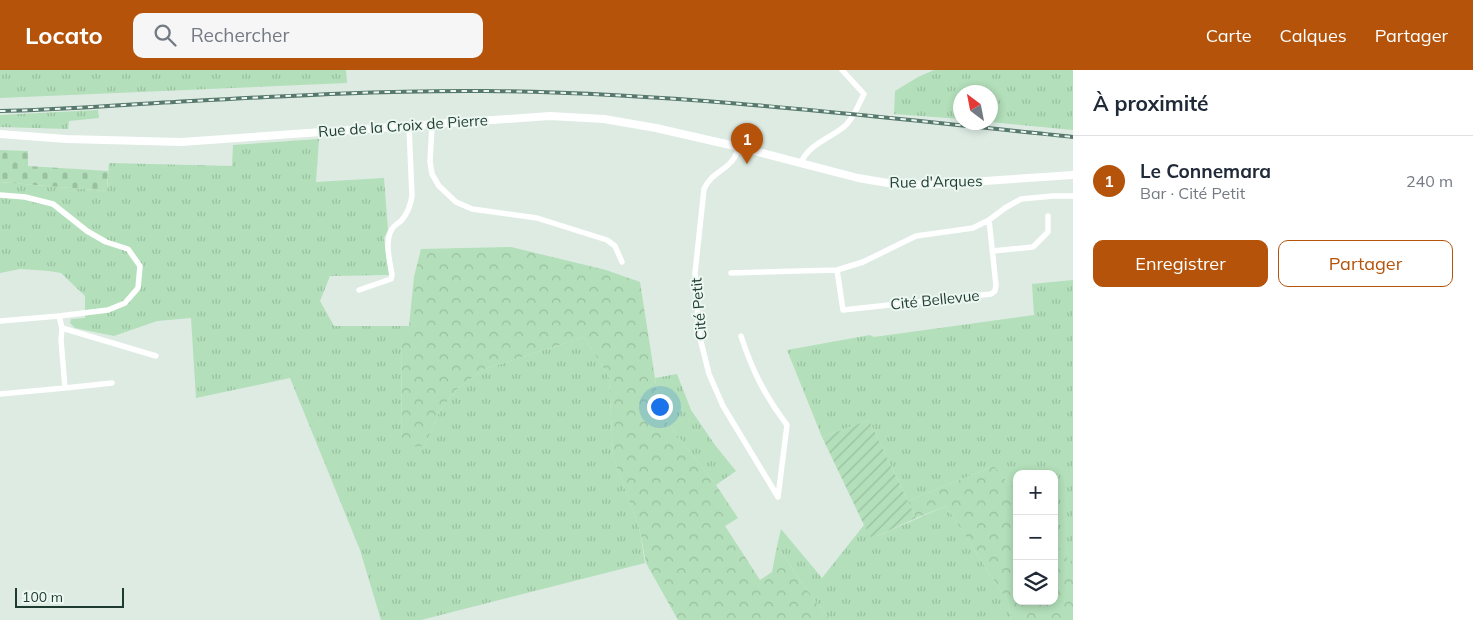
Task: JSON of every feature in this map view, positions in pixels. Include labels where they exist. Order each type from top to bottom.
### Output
[{"type":"main road","name":"Rue de la Croix de Pierre","points":[[0,134],[66,139],[182,142],[550,116],[604,119],[656,128],[739,147],[801,164]]},
{"type":"main road","name":"Rue d'Arques","points":[[801,164],[858,178],[908,185],[1073,175]]},
{"type":"street","points":[[801,164],[808,152],[841,130],[854,114],[864,94],[842,70]]},
{"type":"street","points":[[432,125],[430,162],[432,174],[439,186],[456,202],[472,209],[537,218],[607,240],[615,246],[622,262]]},
{"type":"street","points":[[359,290],[391,279],[388,238],[393,228],[406,215],[412,196],[409,127]]},
{"type":"street","name":"Cité Petit","points":[[739,147],[733,161],[713,176],[704,189],[695,273],[699,334],[709,374],[723,406],[778,497],[787,425],[759,383],[740,336]]},
{"type":"street","points":[[0,195],[25,197],[53,204],[87,231],[106,242],[128,249],[140,266],[138,288],[125,303],[108,310],[0,321]]},
{"type":"street","points":[[731,274],[837,270],[863,262],[916,236],[973,228],[1021,199],[1073,196]]},
{"type":"street","points":[[992,251],[1033,247],[1048,232],[1048,216]]},
{"type":"street","name":"Cité Bellevue","points":[[837,270],[843,310],[991,294],[995,291],[996,285],[989,220]]},
{"type":"street","points":[[59,316],[62,328],[64,388]]},
{"type":"street","points":[[62,328],[156,356]]},
{"type":"street","points":[[0,394],[112,383]]},
{"type":"green space","points":[[0,70],[346,70],[347,83],[0,98]]},
{"type":"green space","points":[[934,70],[1073,70],[1073,130],[998,123],[998,85],[953,85],[953,118],[894,114],[895,91]]},
{"type":"green space","points":[[98,110],[99,118],[69,121],[68,129],[0,127],[0,115]]},
{"type":"green space","points":[[319,139],[316,182],[384,178],[388,230],[384,238],[389,275],[330,276],[320,301],[334,326],[402,326],[401,447],[425,446],[439,412],[456,390],[482,370],[584,337],[609,377],[613,457],[639,527],[645,563],[421,620],[381,620],[360,550],[290,378],[196,398],[191,318],[157,321],[114,336],[75,328],[70,323],[71,319],[85,318],[85,296],[61,273],[20,269],[0,273],[0,182],[107,191],[109,163],[232,166],[233,145]]},
{"type":"green space","points":[[0,150],[28,151],[28,166],[108,171],[107,191],[0,182]]},
{"type":"green space","points":[[511,247],[606,270],[640,282],[659,404],[667,422],[716,485],[738,518],[725,526],[760,580],[772,572],[777,546],[830,620],[678,620],[646,563],[639,527],[613,457],[609,377],[584,337],[482,370],[456,390],[439,412],[425,446],[401,448],[402,326],[409,326],[414,277],[421,249]]},
{"type":"green space","points":[[1073,280],[1072,565],[1058,547],[1058,470],[1013,470],[1013,489],[994,466],[908,501],[869,420],[822,437],[787,350],[870,335],[874,337],[1034,315],[1032,284]]},
{"type":"green space","points":[[677,374],[691,410],[736,471],[716,485],[667,422],[659,404],[655,378]]},
{"type":"green space","points":[[869,420],[916,518],[871,537],[822,437]]},
{"type":"green space","points":[[994,466],[1013,489],[1013,605],[1058,605],[1058,547],[1073,564],[1073,620],[1012,620],[1008,602],[946,506],[916,518],[908,501]]},
{"type":"green space","points":[[946,506],[1008,602],[1012,620],[830,620],[777,546],[781,529],[822,578],[864,525],[871,536],[877,536]]},
{"type":"railway","points":[[0,111],[239,98],[362,93],[486,91],[633,96],[706,101],[1073,137]]},
{"type":"place","name":"Le Connemara","points":[[747,164]]}]
